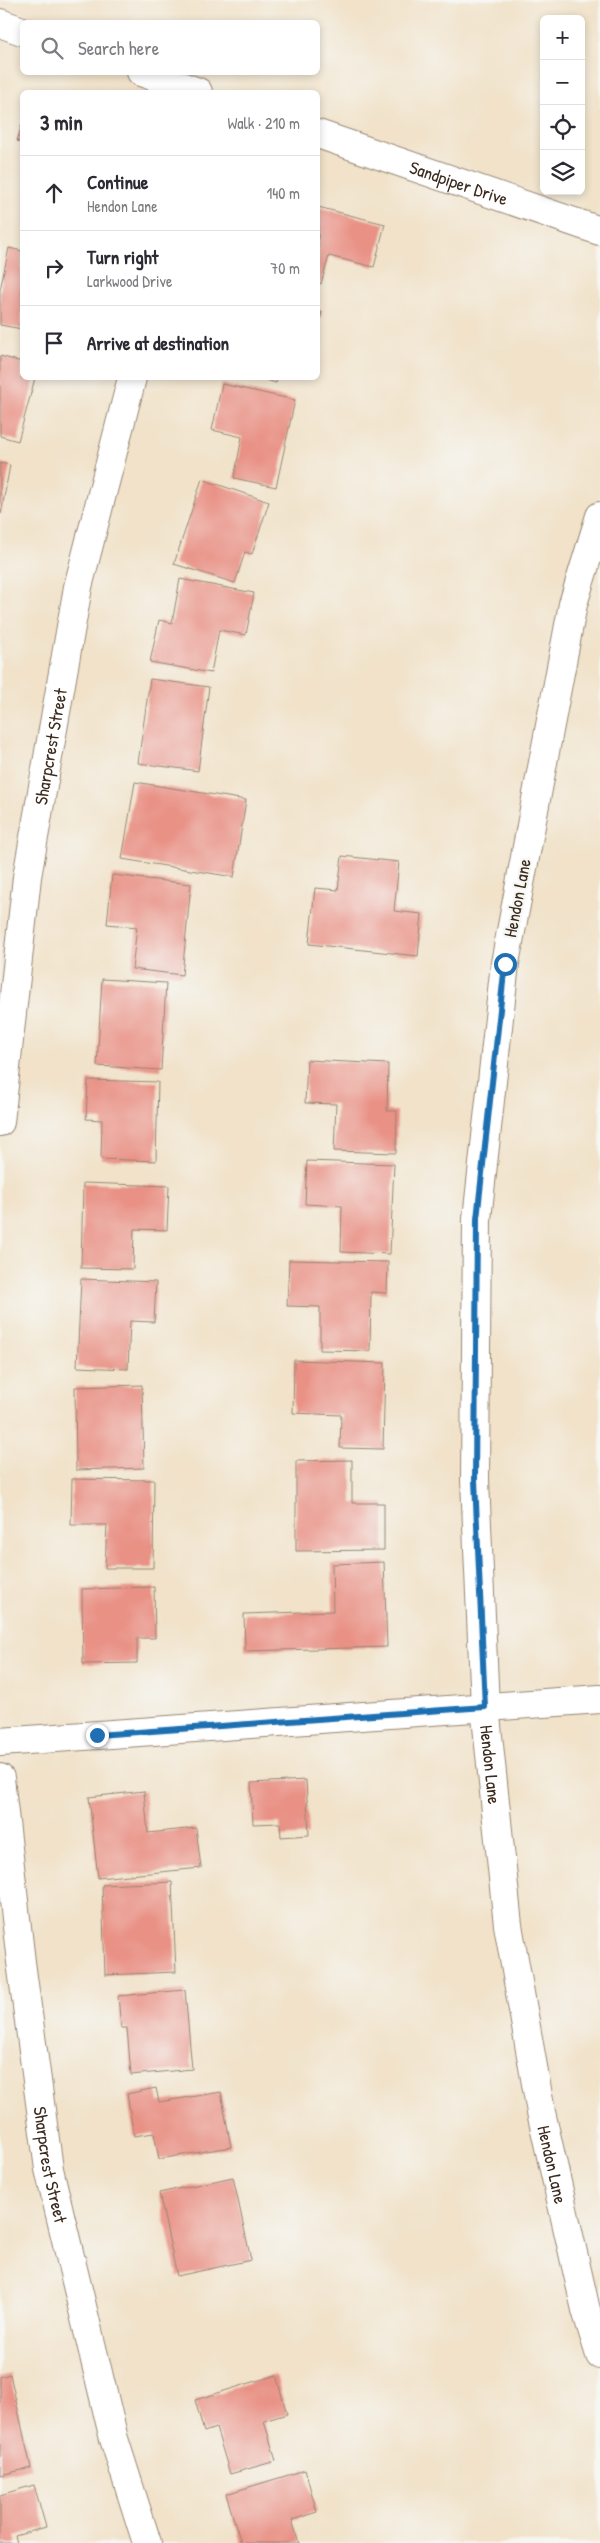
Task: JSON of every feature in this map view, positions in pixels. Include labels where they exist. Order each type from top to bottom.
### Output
[{"type":"street","points":[[0,23],[20,29]]},
{"type":"street","points":[[150,75],[192,90]]},
{"type":"street","name":"Sandpiper Drive","points":[[320,135],[600,231]]},
{"type":"street","name":"Sharpcrest Street","points":[[0,1122],[27,877],[78,587],[131,380]]},
{"type":"street","name":"Hendon Lane","points":[[600,516],[573,604],[505,964],[477,1219],[475,1480],[485,1707],[508,1925],[541,2112],[586,2310],[600,2355]]},
{"type":"street","points":[[0,1742],[600,1699]]},
{"type":"street","name":"Sharpcrest Street","points":[[0,1778],[21,1962],[49,2170],[114,2439],[147,2543]]},
{"type":"building","points":[[20,131],[20,142],[17,141]]},
{"type":"building","points":[[320,208],[385,224],[374,267],[329,256],[321,284]]},
{"type":"building","points":[[9,248],[20,251],[20,329],[0,325],[0,290]]},
{"type":"building","points":[[0,356],[20,361],[20,380],[34,380],[18,441],[0,436]]},
{"type":"building","points":[[266,380],[277,380],[276,383]]},
{"type":"building","points":[[222,384],[295,400],[276,487],[234,478],[242,437],[212,430]]},
{"type":"building","points":[[0,463],[10,465],[1,514],[0,514]]},
{"type":"building","points":[[202,479],[269,502],[252,554],[245,552],[235,583],[174,564]]},
{"type":"building","points":[[180,579],[254,593],[246,635],[219,630],[211,673],[150,662],[159,620],[172,623]]},
{"type":"building","points":[[150,679],[209,687],[198,771],[138,763]]},
{"type":"building","points":[[135,782],[246,800],[234,877],[122,859]]},
{"type":"building","points":[[342,856],[399,862],[394,911],[422,914],[418,956],[309,944],[315,888],[338,890]]},
{"type":"building","points":[[112,875],[191,884],[182,975],[132,969],[137,927],[107,924]]},
{"type":"building","points":[[102,979],[166,983],[161,1070],[97,1066]]},
{"type":"building","points":[[307,1060],[388,1064],[387,1111],[397,1111],[396,1153],[334,1151],[336,1104],[305,1103]]},
{"type":"building","points":[[88,1080],[158,1082],[156,1161],[101,1159],[102,1120],[86,1119]]},
{"type":"building","points":[[307,1161],[394,1164],[390,1254],[341,1252],[342,1206],[305,1204]]},
{"type":"building","points":[[83,1183],[169,1186],[167,1230],[134,1229],[133,1269],[81,1268]]},
{"type":"building","points":[[289,1260],[388,1262],[387,1293],[371,1292],[370,1351],[320,1350],[320,1307],[287,1306]]},
{"type":"building","points":[[81,1279],[156,1282],[154,1322],[130,1321],[128,1369],[77,1367]]},
{"type":"building","points":[[294,1360],[385,1363],[383,1449],[340,1448],[341,1415],[293,1413]]},
{"type":"building","points":[[142,1385],[144,1468],[76,1470],[75,1387]]},
{"type":"building","points":[[352,1460],[352,1503],[384,1503],[384,1550],[296,1551],[296,1461]]},
{"type":"building","points":[[72,1479],[154,1480],[153,1568],[105,1568],[107,1525],[71,1525]]},
{"type":"building","points":[[384,1562],[387,1647],[245,1651],[244,1614],[333,1611],[332,1564]]},
{"type":"building","points":[[154,1587],[155,1638],[137,1638],[137,1663],[83,1664],[82,1589]]},
{"type":"building","points":[[306,1780],[309,1835],[281,1837],[280,1823],[253,1824],[251,1783]]},
{"type":"building","points":[[144,1791],[148,1833],[196,1828],[201,1868],[98,1878],[89,1797]]},
{"type":"building","points":[[172,1882],[176,1972],[105,1975],[102,1885]]},
{"type":"building","points":[[185,1990],[192,2069],[131,2075],[127,2028],[121,2028],[118,1996]]},
{"type":"building","points":[[156,2088],[159,2102],[221,2092],[231,2147],[159,2159],[154,2133],[134,2136],[127,2094]]},
{"type":"building","points":[[233,2177],[251,2260],[177,2276],[159,2193]]},
{"type":"building","points":[[10,2374],[31,2468],[0,2475],[0,2377]]},
{"type":"building","points":[[276,2375],[287,2414],[264,2421],[276,2461],[230,2474],[216,2428],[204,2432],[195,2400]]},
{"type":"building","points":[[305,2470],[317,2512],[292,2520],[299,2543],[241,2543],[226,2494]]},
{"type":"building","points":[[34,2485],[46,2527],[15,2536],[17,2543],[0,2543],[0,2495]]},
{"type":"route","points":[[97,1735],[485,1707],[475,1480],[477,1219],[505,964]]}]
